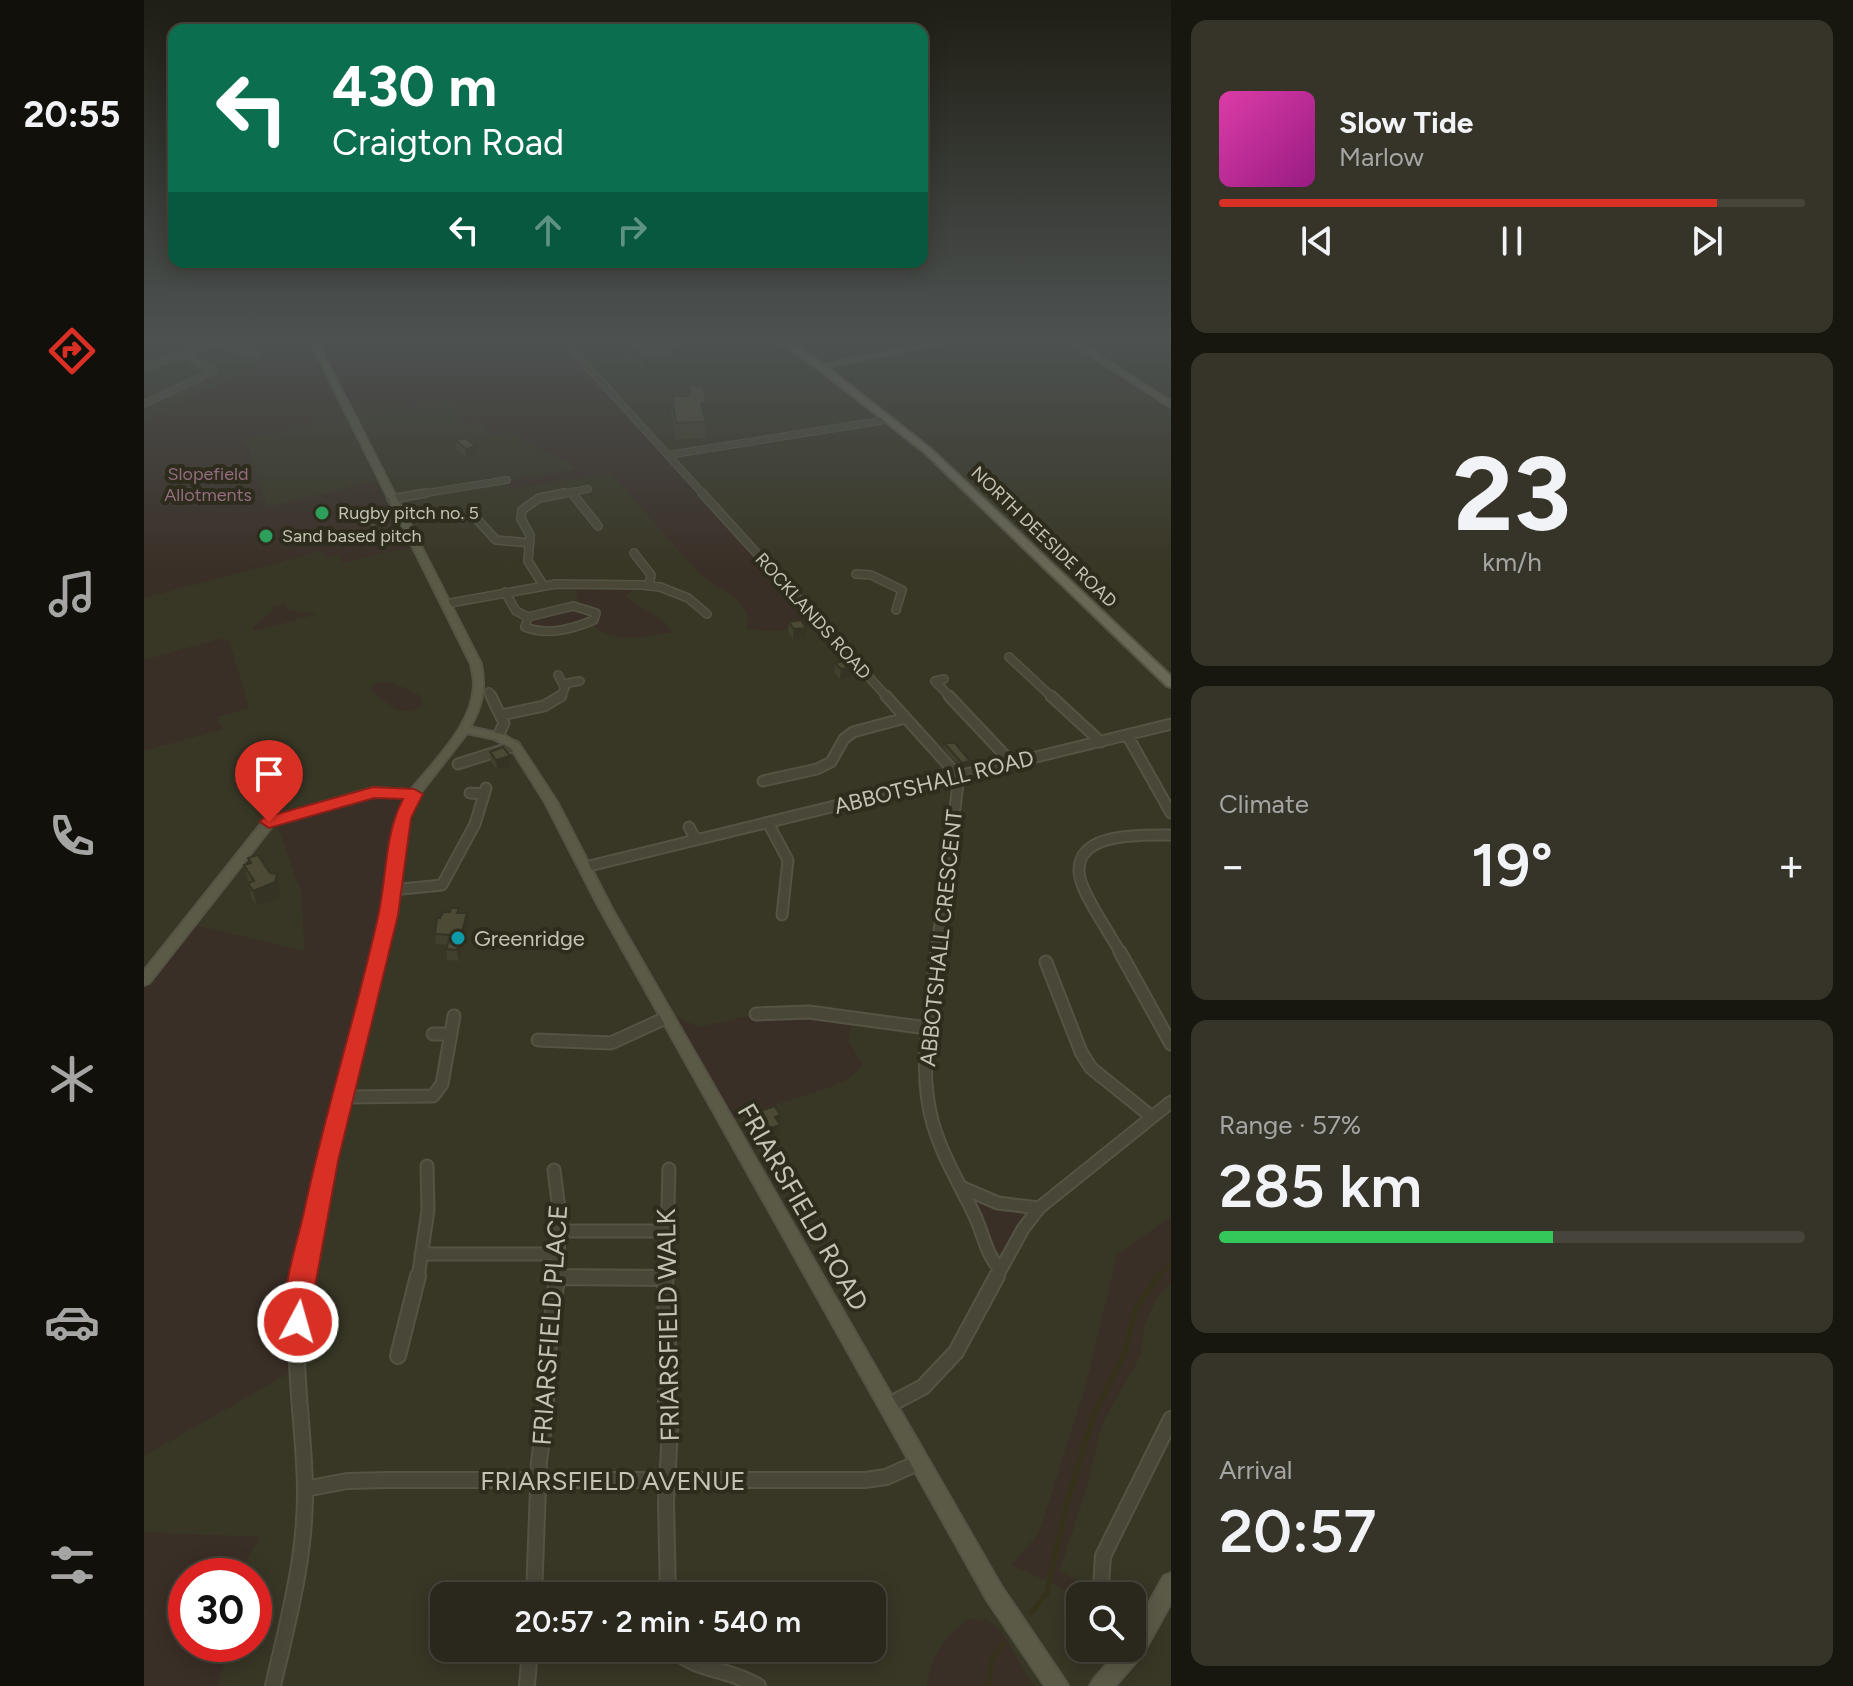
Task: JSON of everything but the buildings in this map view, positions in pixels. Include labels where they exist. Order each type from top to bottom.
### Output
[{"type":"main road","name":"NORTH DEESIDE ROAD","points":[[877,413],[951,471],[1171,683]]},
{"type":"street","points":[[274,1686],[300,1567],[305,1489],[296,1369],[298,1298],[326,1161],[392,890],[402,818],[414,794],[464,729],[478,695],[480,678],[349,413]]},
{"type":"street","name":"ROCKLANDS ROAD","points":[[630,413],[959,777]]},
{"type":"street","points":[[668,455],[886,420]]},
{"type":"street","points":[[391,499],[507,480]]},
{"type":"street","points":[[543,585],[528,561],[530,535],[521,519],[522,510],[539,498],[588,489]]},
{"type":"street","points":[[571,492],[598,526]]},
{"type":"street","points":[[474,516],[489,539],[504,543],[530,543]]},
{"type":"street","points":[[580,521],[592,519]]},
{"type":"street","points":[[466,525],[479,523]]},
{"type":"street","points":[[634,553],[651,575],[649,585]]},
{"type":"street","points":[[856,574],[871,575],[902,590],[896,610]]},
{"type":"street","points":[[445,604],[543,585],[649,585],[688,598],[707,614]]},
{"type":"street","points":[[505,592],[516,611],[528,617],[571,607],[585,607],[596,613],[589,623],[548,632],[529,630],[524,623],[528,617]]},
{"type":"street","points":[[1009,657],[1101,742]]},
{"type":"street","points":[[501,715],[553,703],[564,694],[558,675]]},
{"type":"street","points":[[944,679],[935,681],[1013,764]]},
{"type":"street","points":[[563,684],[580,681]]},
{"type":"street","points":[[489,692],[504,727],[498,736]]},
{"type":"street","points":[[763,781],[817,769],[831,762],[844,739],[853,732],[905,718]]},
{"type":"street","name":"ABBOTSHALL ROAD","points":[[585,867],[1171,724]]},
{"type":"street","points":[[464,729],[498,736],[515,746]]},
{"type":"street","points":[[1127,735],[1171,813]]},
{"type":"street","points":[[458,764],[470,756],[515,746]]},
{"type":"street","name":"FRIARSFIELD ROAD","points":[[515,746],[551,802],[668,1017],[994,1593],[1057,1686]]},
{"type":"street","name":"ABBOTSHALL CRESCENT","points":[[959,777],[927,1028],[927,1101],[945,1153],[963,1188],[991,1260],[1000,1269]]},
{"type":"street","points":[[392,890],[442,885],[475,824],[485,791],[470,793]]},
{"type":"street","points":[[144,980],[269,822],[373,792],[414,794]]},
{"type":"street","points":[[768,823],[788,860],[782,915]]},
{"type":"street","points":[[689,827],[696,840]]},
{"type":"street","points":[[1171,835],[1112,838],[1098,842],[1086,849],[1079,859],[1078,869],[1080,880],[1171,1044]]},
{"type":"street","points":[[1046,962],[1081,1052],[1091,1068],[1152,1117]]},
{"type":"street","points":[[756,1014],[809,1012],[927,1028]]},
{"type":"street","points":[[344,1097],[433,1096],[442,1084],[454,1016]]},
{"type":"street","points":[[538,1040],[611,1043],[668,1017]]},
{"type":"street","points":[[433,1034],[451,1034]]},
{"type":"street","points":[[887,1406],[923,1387],[956,1352],[1000,1269],[1039,1208],[1171,1102]]},
{"type":"street","points":[[398,1356],[413,1316],[432,1197],[427,1166]]},
{"type":"street","name":"FRIARSFIELD WALK","points":[[668,1582],[670,1430],[666,1400],[670,1357],[666,1331],[666,1231],[669,1169]]},
{"type":"street","name":"FRIARSFIELD PLACE","points":[[535,1582],[539,1481],[561,1197],[554,1170]]},
{"type":"street","points":[[963,1188],[998,1203],[1039,1208]]},
{"type":"street","points":[[559,1231],[666,1231]]},
{"type":"street","points":[[421,1254],[557,1254]]},
{"type":"street","points":[[556,1277],[666,1278]]},
{"type":"street","points":[[1101,1582],[1103,1556],[1171,1419]]},
{"type":"street","name":"FRIARSFIELD AVENUE","points":[[305,1489],[347,1481],[865,1480],[886,1477],[920,1462]]},
{"type":"street","points":[[1146,1614],[1170,1588]]},
{"type":"street","points":[[527,1686],[529,1662]]},
{"type":"street","points":[[697,1662],[748,1678],[758,1686]]},
{"type":"street","points":[[1105,1685],[1124,1662]]},
{"type":"green space","name":"Slopefield Allotments","points":[[158,413],[342,413],[344,417],[245,439],[267,507],[376,481],[401,530],[407,530],[416,546],[342,563],[338,555],[325,558],[322,551],[144,598],[144,419]]},
{"type":"green space","points":[[456,413],[629,413],[818,623],[777,631],[747,629],[748,615],[737,599],[701,576],[611,473],[512,489],[507,481],[618,462],[577,468],[510,433],[493,436],[480,423],[464,425]]},
{"type":"green space","points":[[579,587],[637,587],[625,597],[664,621],[673,633],[631,638],[602,631],[593,625],[600,620],[601,611],[589,604],[579,603],[576,594]]},
{"type":"green space","points":[[285,604],[288,610],[317,614],[256,631],[253,627],[273,611],[272,606]]},
{"type":"green space","points":[[573,608],[592,612],[591,618],[542,630],[528,626],[530,619]]},
{"type":"green space","points":[[223,638],[224,641],[229,640],[249,708],[217,717],[223,729],[144,751],[144,660]]},
{"type":"green space","points":[[377,682],[391,682],[419,695],[423,704],[412,711],[395,710],[371,688]]},
{"type":"green space","points":[[381,794],[401,801],[381,920],[312,1226],[296,1369],[144,1456],[144,987],[195,925],[305,951],[301,892],[277,825]]},
{"type":"green space","points":[[667,1013],[699,1027],[756,1014],[852,1018],[848,1041],[863,1064],[850,1078],[828,1088],[726,1120]]},
{"type":"green space","points":[[978,1201],[1023,1212],[1024,1218],[1002,1253],[993,1250],[975,1204]]},
{"type":"green space","points":[[1171,1217],[1171,1282],[1158,1296],[1144,1326],[1141,1355],[1102,1424],[1088,1484],[1060,1570],[1077,1582],[1066,1582],[1066,1589],[1011,1565],[1039,1533],[1086,1384],[1117,1254]]},
{"type":"green space","points":[[144,1532],[260,1537],[248,1558],[168,1558],[168,1662],[224,1662],[217,1686],[144,1686]]},
{"type":"green space","points":[[969,1619],[988,1620],[1001,1630],[1033,1686],[927,1686],[940,1648]]},
{"type":"waterway","points":[[1157,1278],[1171,1264]]},
{"type":"waterway","points":[[1031,1613],[1047,1593],[1066,1506],[1093,1417],[1125,1353],[1135,1310],[1158,1276]]},
{"type":"waterway","points":[[988,1686],[992,1659],[1003,1645]]},
{"type":"place","name":"Rugby pitch no. 5","points":[[322,513]]},
{"type":"place","name":"Sand based pitch","points":[[266,536]]},
{"type":"place","name":"Greenridge","points":[[458,938]]},
{"type":"route","points":[[269,822],[373,792],[414,794],[402,818],[389,915],[326,1161],[298,1298],[298,1322]]}]
